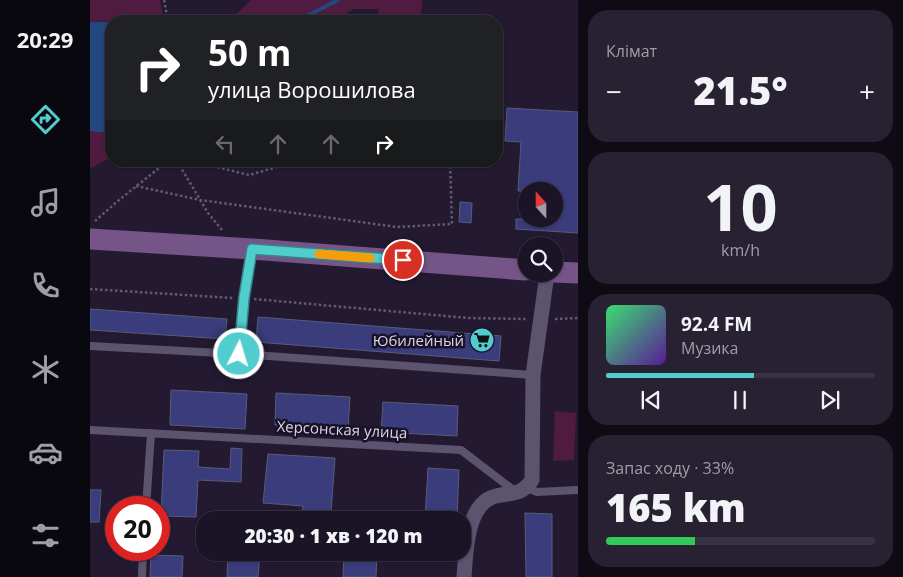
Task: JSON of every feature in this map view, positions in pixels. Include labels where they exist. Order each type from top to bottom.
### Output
[{"type":"main road","points":[[90,239],[518,269]]},
{"type":"main road","points":[[563,273],[578,274]]},
{"type":"street","points":[[464,577],[467,545],[473,519],[480,506],[488,498],[522,491],[532,480],[533,375],[546,282]]},
{"type":"lane","points":[[239,354],[244,298],[252,249]]},
{"type":"lane","points":[[90,346],[239,354],[533,375]]},
{"type":"lane","name":"Херсонская улица","points":[[90,430],[461,450],[522,491]]},
{"type":"lane","points":[[147,496],[151,433]]},
{"type":"lane","points":[[522,491],[578,490]]},
{"type":"lane","points":[[142,577],[143,561]]},
{"type":"path","points":[[164,0],[167,15]]},
{"type":"path","points":[[90,226],[160,167]]},
{"type":"path","points":[[181,167],[208,213],[226,233]]},
{"type":"path","points":[[215,167],[249,176],[278,167]]},
{"type":"path","points":[[136,186],[200,200],[397,227],[452,224],[450,167]]},
{"type":"path","points":[[90,289],[244,298],[468,318],[578,318]]},
{"type":"shaded area","points":[[90,0],[160,0],[163,15],[105,15],[105,22],[90,22]]},
{"type":"shaded area","points":[[251,0],[422,0],[421,15],[378,15],[378,9],[354,9],[344,15],[235,15]]},
{"type":"shaded area","points":[[90,131],[105,133],[105,160],[90,169]]},
{"type":"shaded area","points":[[555,411],[576,413],[574,460],[553,461]]},
{"type":"water","points":[[105,21],[105,133],[90,131],[90,22]]},
{"type":"building","points":[[507,108],[578,112],[578,233],[516,229],[516,219],[518,219],[518,228],[563,227],[563,182],[519,182],[521,142],[505,141]]},
{"type":"building","points":[[460,202],[472,203],[471,223],[459,222]]},
{"type":"building","points":[[90,309],[227,319],[225,339],[90,330]]},
{"type":"building","points":[[258,317],[501,336],[499,361],[256,342]]},
{"type":"building","points":[[171,390],[247,394],[245,429],[170,425]]},
{"type":"building","points":[[276,393],[350,397],[348,429],[275,425]]},
{"type":"building","points":[[383,402],[458,406],[457,436],[381,432]]},
{"type":"building","points":[[231,448],[242,449],[241,482],[198,480],[196,517],[170,516],[170,496],[162,496],[164,450],[199,451],[198,467],[230,469]]},
{"type":"building","points":[[268,454],[335,458],[331,511],[302,511],[303,506],[263,503]]},
{"type":"building","points":[[428,468],[459,470],[457,511],[426,511]]},
{"type":"building","points":[[90,490],[101,490],[99,522],[90,522]]},
{"type":"building","points":[[525,513],[552,514],[552,577],[526,577]]},
{"type":"building","points":[[170,556],[183,556],[182,577],[150,577],[151,561],[170,561]]},
{"type":"building","points":[[228,561],[259,561],[258,577],[227,577]]},
{"type":"building","points":[[344,561],[377,561],[376,577],[343,577]]},
{"type":"waterway","points":[[309,15],[338,0]]},
{"type":"slow traffic","points":[[319,254],[370,258]]},
{"type":"place","name":"Юбилейный","points":[[482,340]]},
{"type":"route","points":[[239,354],[244,298],[252,249],[403,260]]}]
